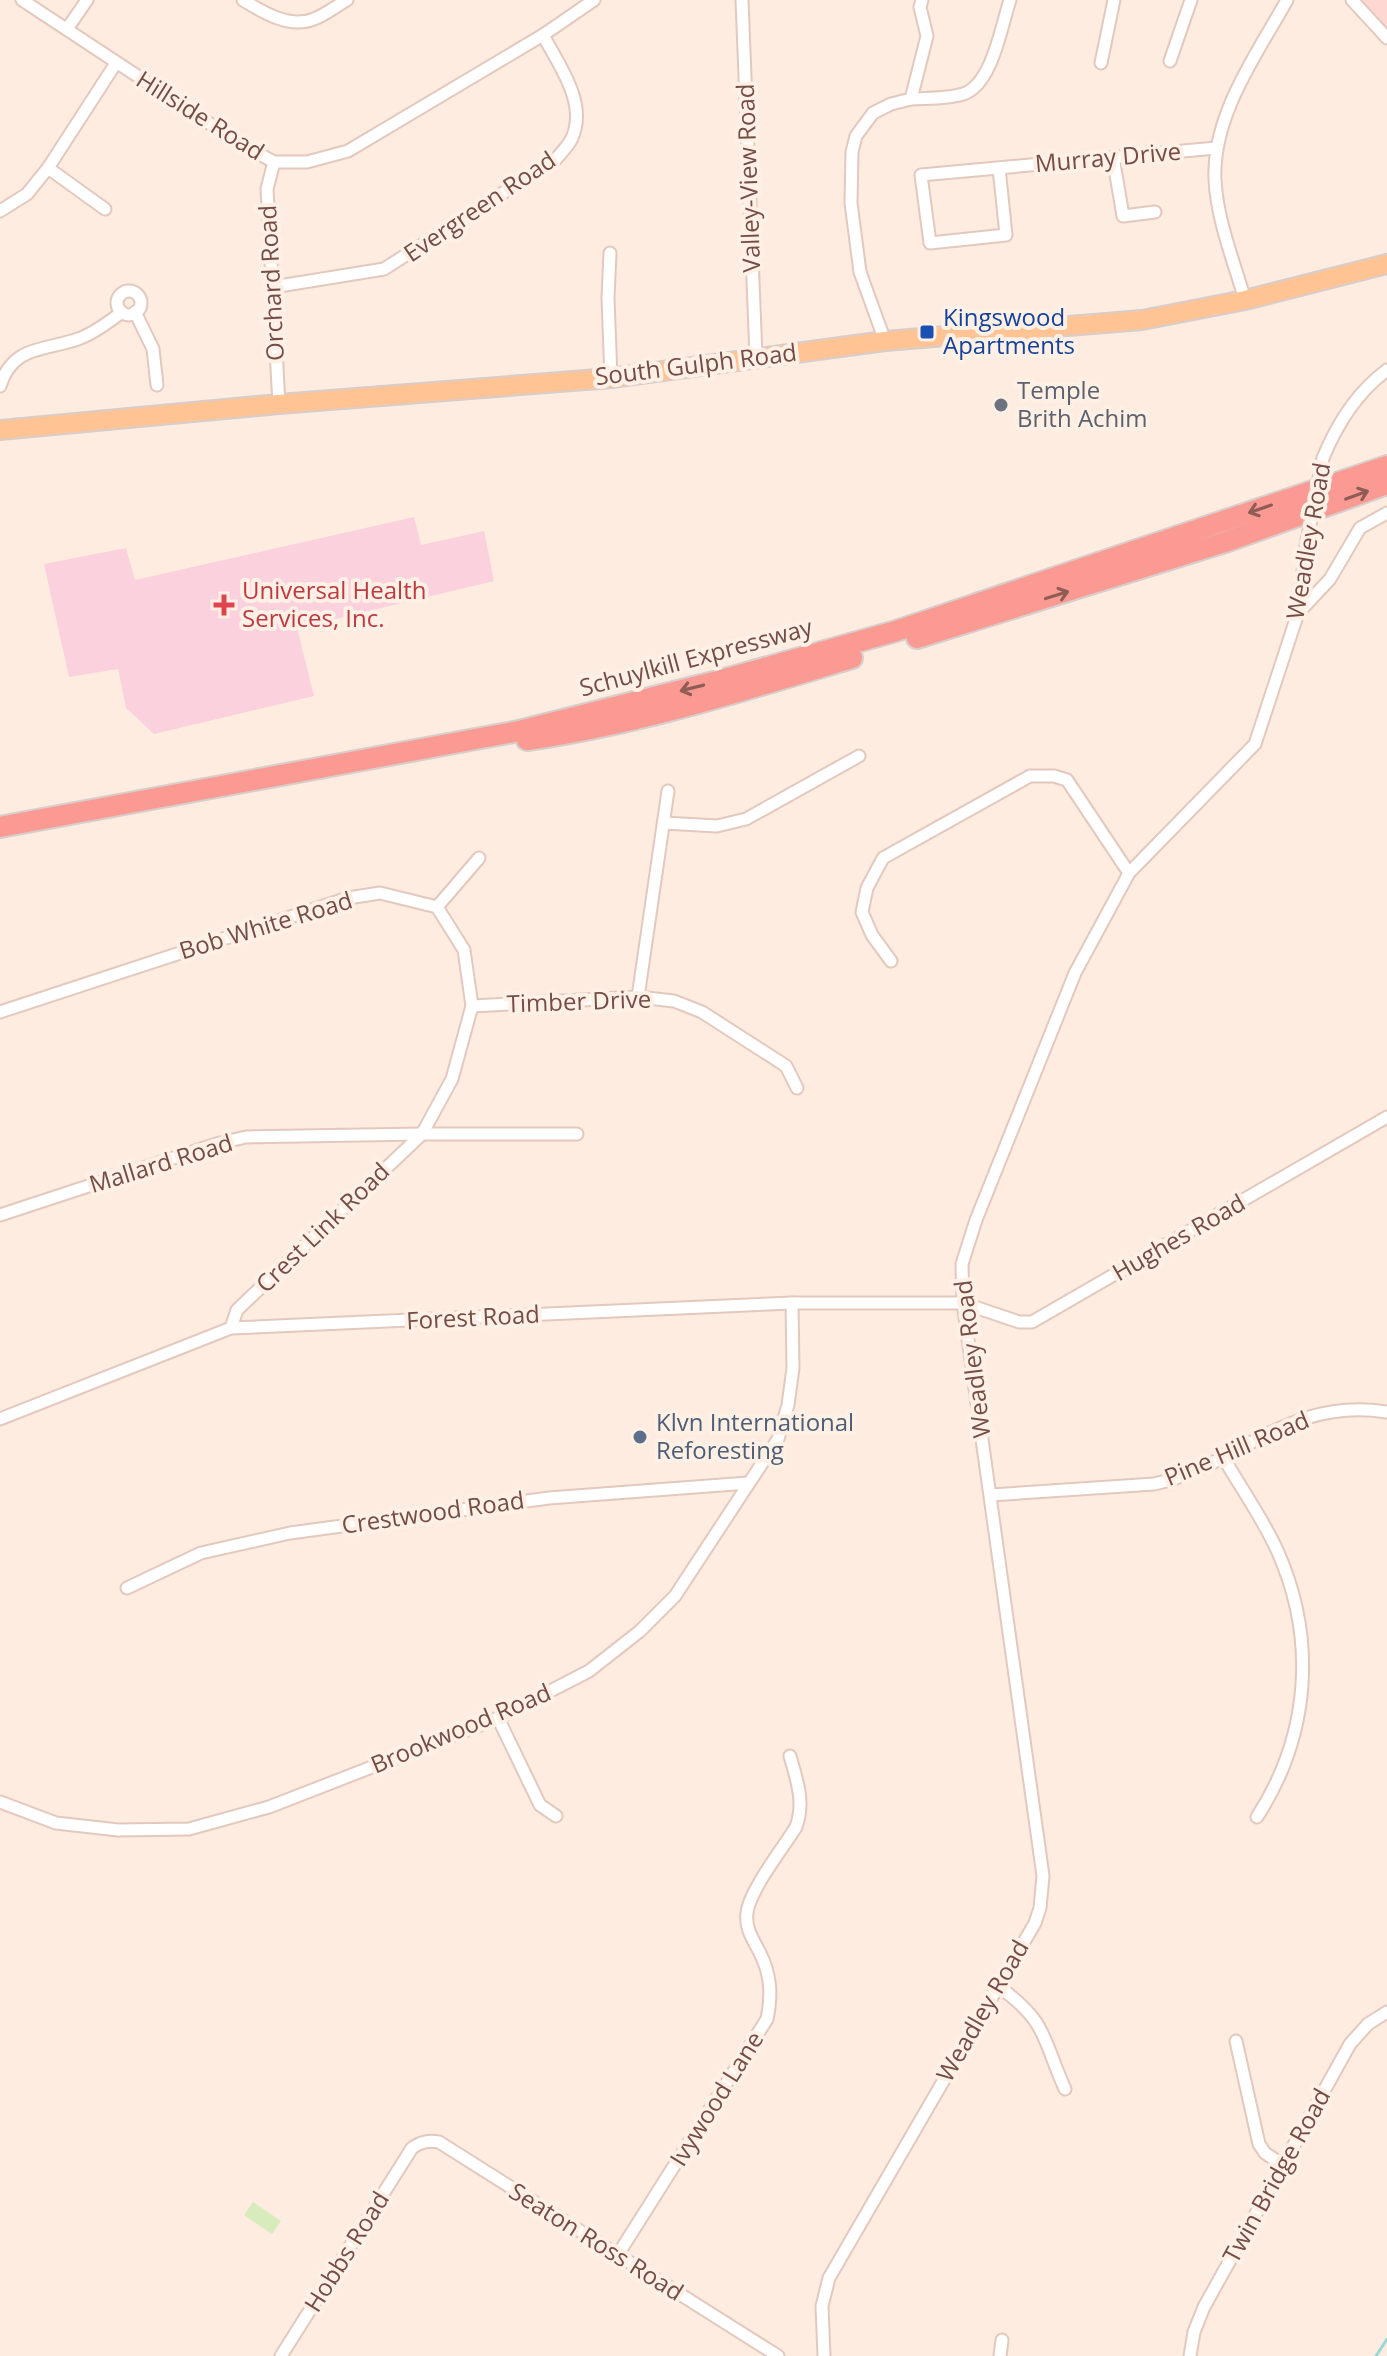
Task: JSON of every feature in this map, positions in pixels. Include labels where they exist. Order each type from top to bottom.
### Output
[{"type":"highway","name":"Schuylkill Expressway","points":[[0,827],[519,731],[718,681],[896,631],[1387,466]]},
{"type":"highway","name":"Schuylkill Expressway","points":[[0,838],[499,744],[558,736],[706,702],[1228,541],[1387,484]]},
{"type":"main road","name":"South Gulph Road","points":[[0,430],[611,378],[885,341],[1142,320],[1245,300],[1387,264]]},
{"type":"street","name":"Hillside Road","points":[[22,0],[236,141],[274,162],[307,162],[348,151],[543,35],[594,0]]},
{"type":"street","points":[[67,29],[87,0]]},
{"type":"street","points":[[243,0],[266,15],[293,22],[311,21],[347,0]]},
{"type":"street","name":"Valley-View Road","points":[[742,0],[756,357]]},
{"type":"street","points":[[911,99],[927,36],[920,7],[922,0]]},
{"type":"street","points":[[885,341],[860,272],[851,203],[852,152],[856,136],[873,113],[891,104],[961,94],[979,85],[991,60],[1010,0]]},
{"type":"street","points":[[1101,63],[1114,0]]},
{"type":"street","points":[[1170,61],[1191,0]]},
{"type":"street","points":[[1245,300],[1219,208],[1215,181],[1216,148],[1245,75],[1287,0]]},
{"type":"street","points":[[1352,0],[1387,38]]},
{"type":"street","name":"Evergreen Road","points":[[273,287],[384,269],[556,159],[572,138],[575,105],[572,89],[543,35]]},
{"type":"street","points":[[0,211],[27,194],[48,168],[116,63]]},
{"type":"street","name":"Murray Drive","points":[[999,168],[1006,235],[930,243],[921,175],[1216,148]]},
{"type":"street","points":[[1113,157],[1123,216],[1155,212]]},
{"type":"street","name":"Orchard Road","points":[[274,162],[267,189],[279,404]]},
{"type":"street","points":[[48,168],[105,209]]},
{"type":"street","points":[[610,253],[611,378]]},
{"type":"street","points":[[128,291],[136,293],[140,307],[135,312],[128,315],[122,312],[117,305],[118,297],[128,291]]},
{"type":"street","points":[[0,386],[5,371],[31,350],[78,339],[122,312]]},
{"type":"street","points":[[135,312],[153,349],[157,385]]},
{"type":"street","name":"Weadley Road","points":[[824,2356],[822,2306],[829,2278],[1035,1923],[1040,1908],[1043,1876],[963,1303],[962,1264],[976,1220],[1075,973],[1129,873],[1255,744],[1298,613],[1306,546],[1323,458],[1336,426],[1374,379],[1387,370]]},
{"type":"street","points":[[1298,613],[1330,579],[1360,528],[1387,513]]},
{"type":"street","points":[[664,823],[717,826],[746,819],[859,756]]},
{"type":"street","points":[[891,961],[872,935],[862,912],[867,888],[883,858],[1030,776],[1054,776],[1067,780],[1129,873]]},
{"type":"street","points":[[638,997],[668,791]]},
{"type":"street","points":[[422,1134],[452,1079],[472,1006],[464,950],[437,907],[479,858]]},
{"type":"street","name":"Bob White Road","points":[[0,1012],[348,898],[380,893],[437,907]]},
{"type":"street","name":"Timber Drive","points":[[472,1006],[638,997],[674,1001],[702,1012],[786,1066],[797,1088]]},
{"type":"street","name":"Hughes Road","points":[[963,1303],[1019,1322],[1032,1322],[1047,1316],[1387,1117]]},
{"type":"street","name":"Crest Link Road","points":[[231,1328],[237,1310],[422,1134]]},
{"type":"street","name":"Mallard Road","points":[[0,1215],[246,1137],[577,1134]]},
{"type":"street","name":"Forest Road","points":[[0,1419],[231,1328],[792,1303],[963,1303]]},
{"type":"street","name":"Brookwood Road","points":[[0,1802],[56,1823],[118,1830],[189,1829],[269,1807],[498,1718],[589,1671],[640,1631],[675,1596],[778,1439],[788,1405],[793,1368],[792,1303]]},
{"type":"street","name":"Pine Hill Road","points":[[991,1495],[1154,1484],[1176,1479],[1275,1428],[1336,1409],[1387,1412]]},
{"type":"street","points":[[1222,1455],[1262,1520],[1282,1562],[1294,1595],[1302,1648],[1301,1701],[1295,1730],[1280,1780],[1257,1817]]},
{"type":"street","name":"Crestwood Road","points":[[127,1588],[201,1553],[290,1533],[549,1498],[748,1483]]},
{"type":"street","points":[[498,1718],[540,1805],[556,1816]]},
{"type":"street","name":"Ivywood Lane","points":[[617,2256],[767,2019],[769,1974],[751,1937],[746,1915],[752,1896],[800,1816],[801,1793],[790,1756]]},
{"type":"street","points":[[998,1986],[1018,2001],[1040,2025],[1065,2089]]},
{"type":"street","name":"Twin Bridge Road","points":[[1190,2356],[1194,2332],[1204,2307],[1350,2044],[1368,2024],[1387,2012]]},
{"type":"street","points":[[1236,2041],[1259,2144],[1265,2153],[1283,2165]]},
{"type":"street","name":"Seaton Ross Road","points":[[412,2148],[428,2141],[439,2142],[778,2356]]},
{"type":"street","name":"Hobbs Road","points":[[281,2356],[412,2148]]},
{"type":"street","points":[[1000,2356],[1002,2340]]},
{"type":"shaded area","points":[[1360,0],[1387,0],[1387,29]]},
{"type":"shaded area","name":"Universal Health Services, Inc.","points":[[414,517],[421,545],[484,531],[494,581],[297,628],[314,696],[154,734],[126,708],[118,669],[69,677],[44,564],[126,548],[135,580]]},
{"type":"green space","points":[[253,2202],[281,2221],[272,2234],[244,2215]]},
{"type":"waterway","points":[[1376,2356],[1387,2339]]},
{"type":"place","name":"Kingswood Apartments","points":[[927,332]]},
{"type":"place","name":"Temple Brith Achim","points":[[1001,405]]},
{"type":"place","name":"Universal Health Services, Inc.","points":[[224,605]]},
{"type":"place","name":"Klvn International Reforesting","points":[[640,1437]]}]
